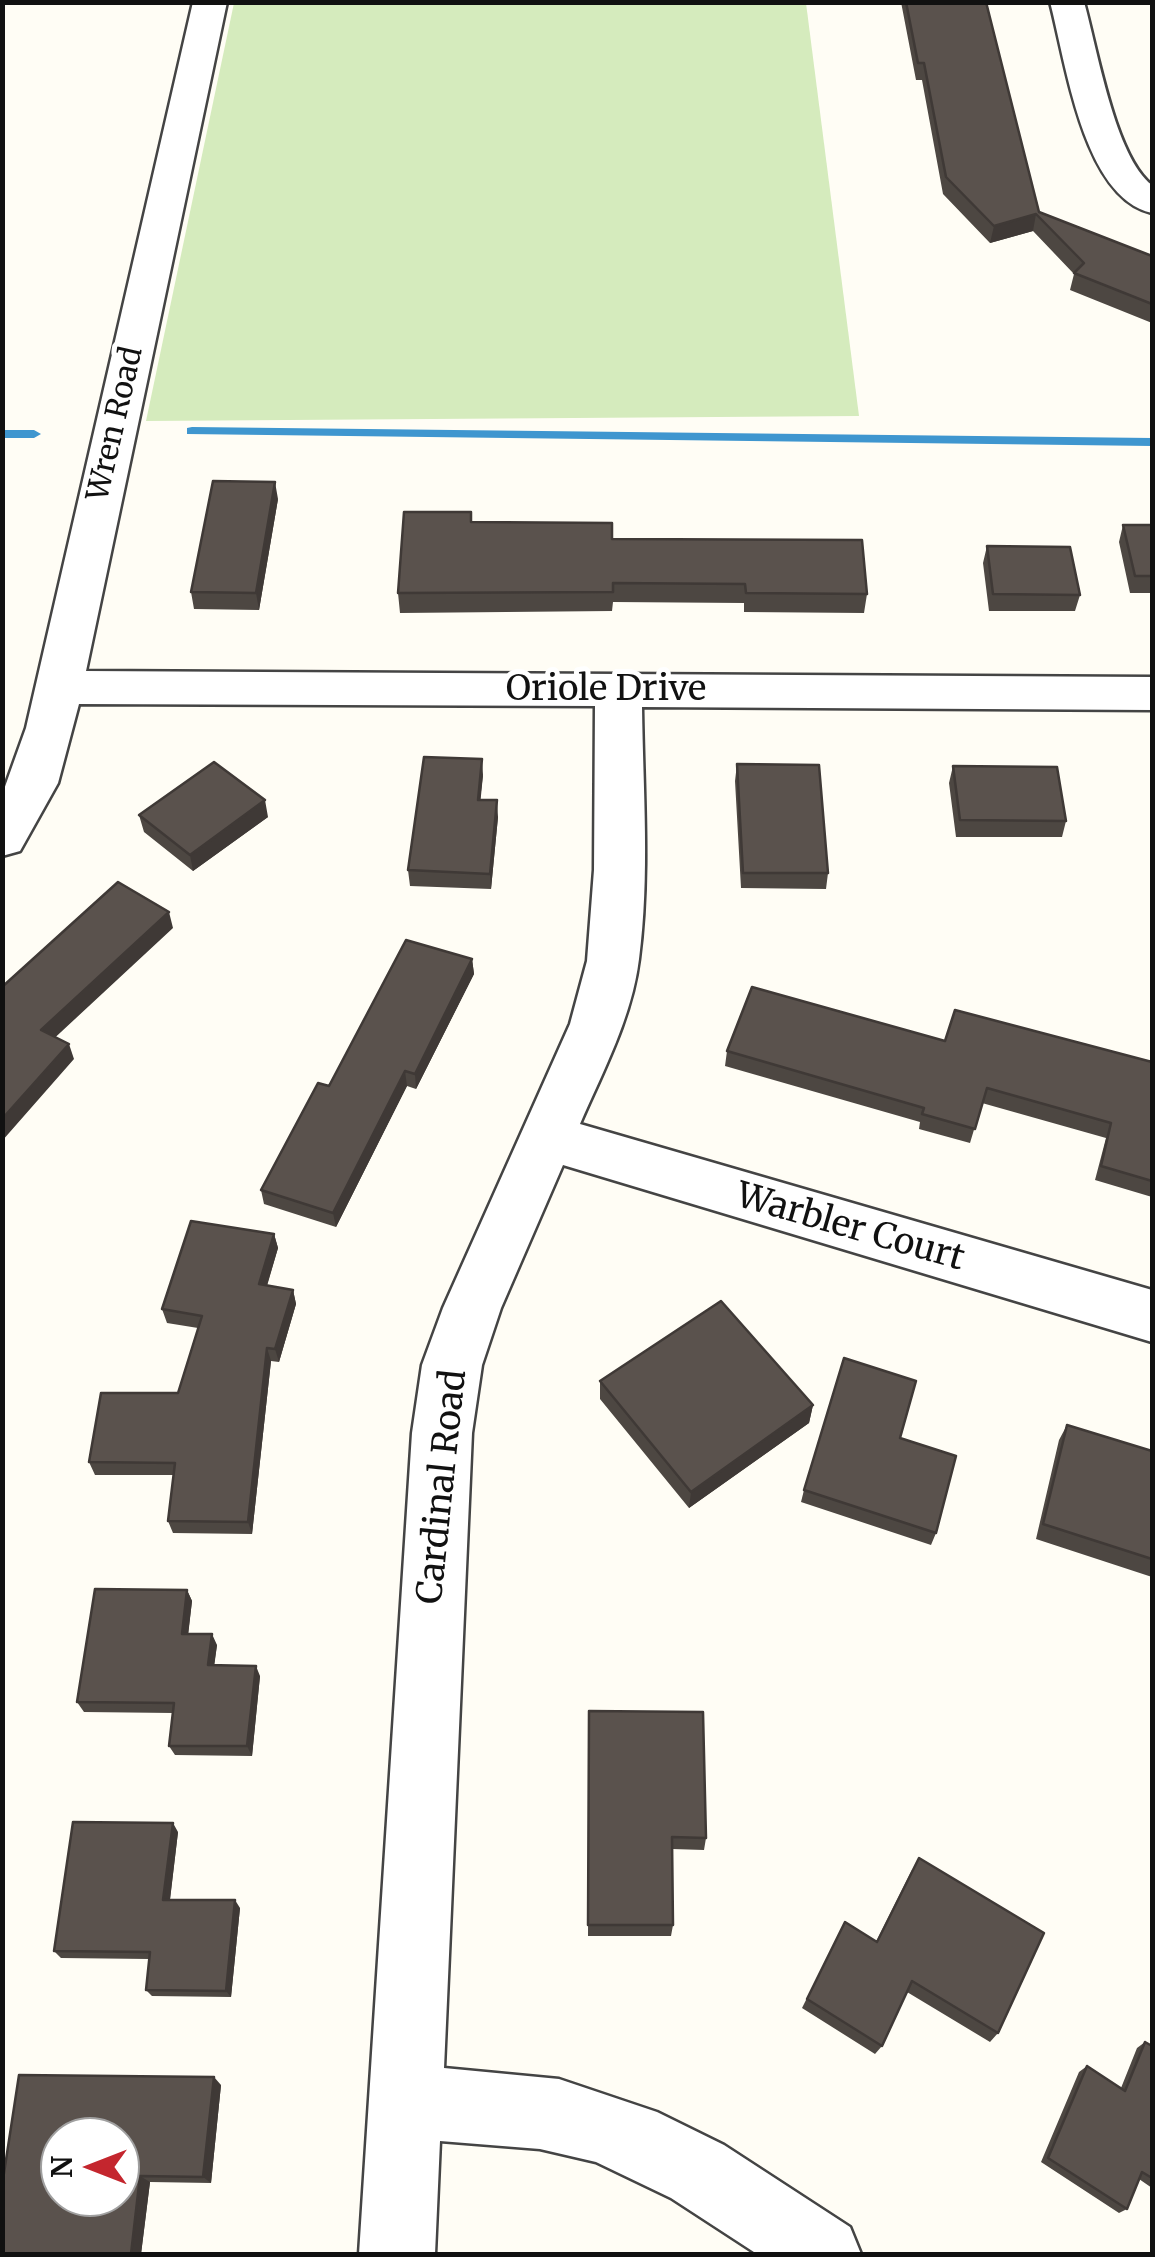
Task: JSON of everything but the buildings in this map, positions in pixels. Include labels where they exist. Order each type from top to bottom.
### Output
[{"type":"street","name":"Wren Road","points":[[2,838],[34,783],[58,687],[210,2]]},
{"type":"street","points":[[1067,2],[1104,138],[1126,183],[1152,202]]},
{"type":"street","name":"Oriole Drive","points":[[58,687],[1152,693]]},
{"type":"street","name":"Cardinal Road","points":[[398,2254],[436,1516],[450,1382],[472,1308],[596,1024],[613,961],[618,870],[618,690]]},
{"type":"street","name":"Warbler Court","points":[[548,1138],[1152,1316]]},
{"type":"street","points":[[406,2102],[558,2115],[620,2132],[680,2159],[823,2254]]},
{"type":"green space","points":[[234,3],[806,3],[859,416],[146,421]]},
{"type":"waterway","points":[[192,431],[1152,442]]},
{"type":"waterway","points":[[2,434],[34,434]]}]
